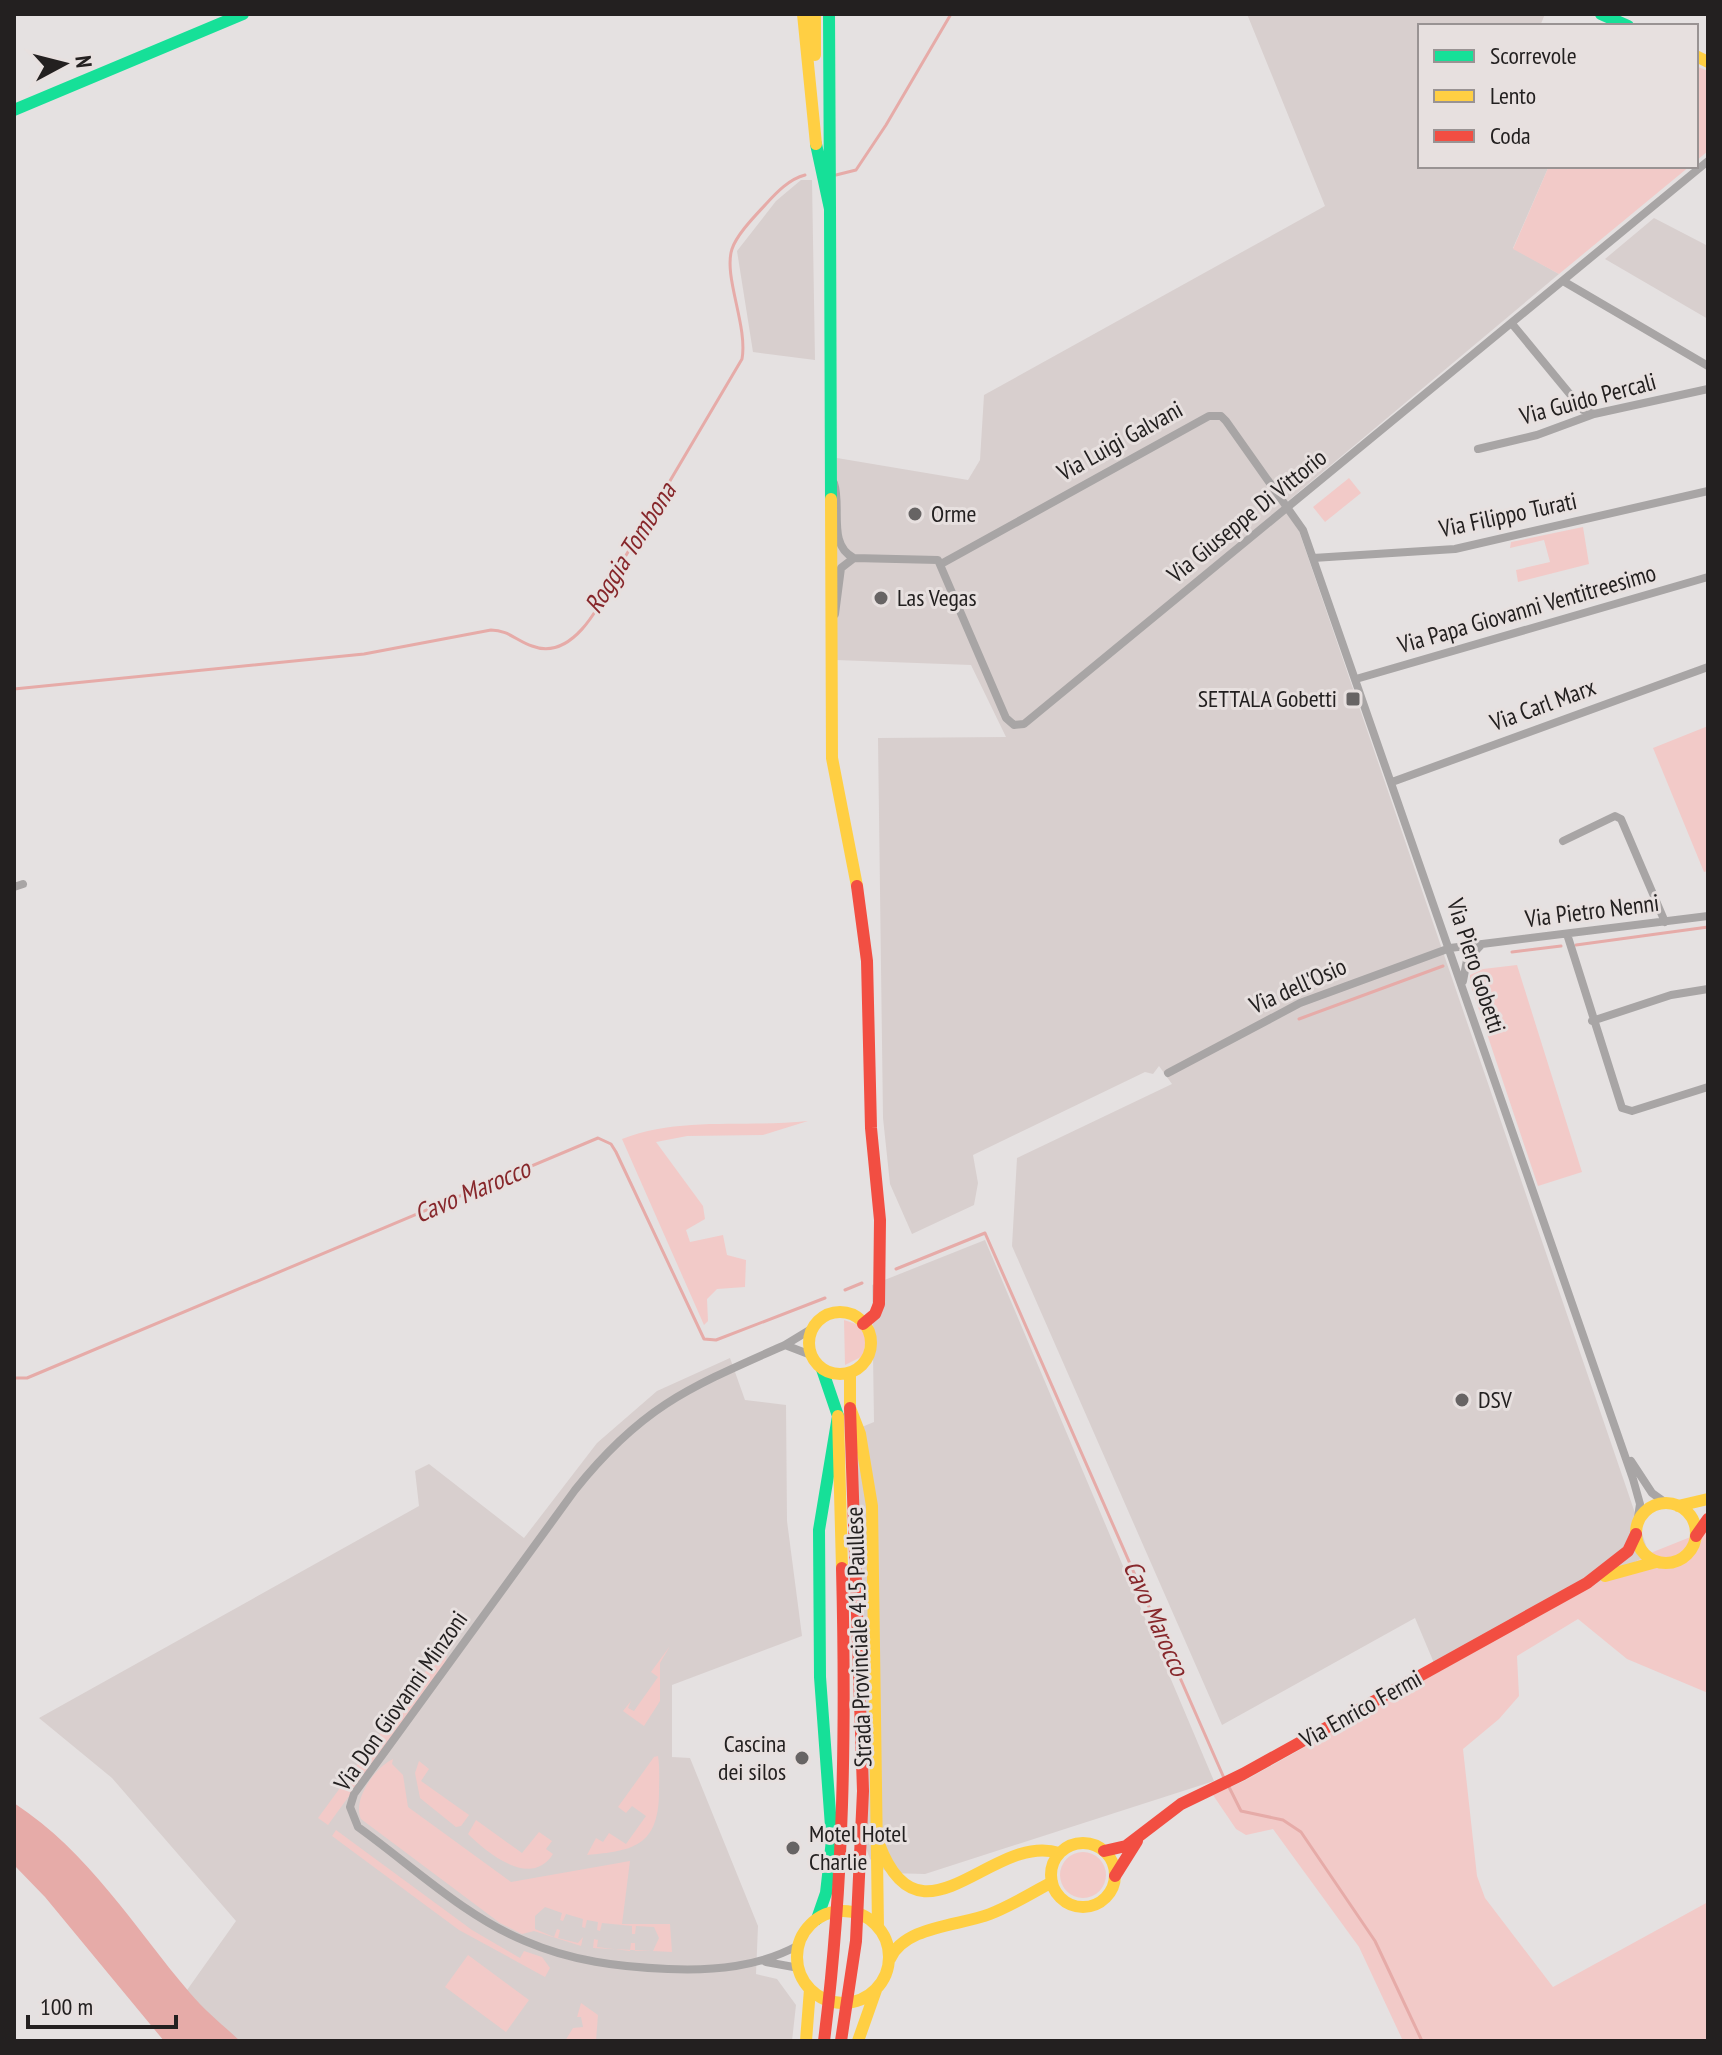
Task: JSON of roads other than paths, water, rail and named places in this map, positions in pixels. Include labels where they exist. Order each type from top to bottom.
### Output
[{"type":"main road","points":[[14,110],[243,14]]},
{"type":"main road","points":[[803,14],[816,144],[830,209]]},
{"type":"main road","points":[[815,14],[816,144]]},
{"type":"main road","points":[[829,14],[832,758],[852,847],[867,961],[871,1128],[880,1220],[879,1304],[875,1314],[863,1324]]},
{"type":"main road","points":[[830,172],[836,14]]},
{"type":"main road","points":[[1601,14],[1624,24]]},
{"type":"main road","points":[[822,1369],[836,1374],[850,1373],[862,1365],[869,1354],[869,1335],[863,1324],[847,1313],[821,1318],[813,1328],[809,1341],[811,1355],[822,1369],[838,1416],[844,1711],[838,1923],[824,2041]]},
{"type":"main road","name":"Strada Provinciale 415 Paullese","points":[[841,2041],[861,1902],[862,1688],[850,1373]]},
{"type":"main road","points":[[850,1408],[860,1434],[872,1506],[875,1834],[880,1930],[889,1963]]},
{"type":"main road","points":[[838,1416],[819,1530],[820,1677],[832,1840],[826,1893],[817,1919],[799,1945],[799,1968],[810,1989],[823,1998],[840,2003],[856,2001],[876,1990]]},
{"type":"main road","points":[[1587,1583],[1623,1556],[1648,1509],[1708,1499]]},
{"type":"main road","points":[[1672,1504],[1691,1517],[1696,1536]]},
{"type":"main road","points":[[1587,1583],[1634,1566],[1678,1561],[1693,1546],[1708,1519]]},
{"type":"main road","points":[[1636,1529],[1642,1552],[1658,1562]]},
{"type":"main road","name":"Via Enrico Fermi","points":[[1104,1851],[1126,1846],[1181,1804],[1243,1774],[1587,1583]]},
{"type":"main road","points":[[875,1834],[888,1870],[895,1880],[916,1892],[930,1893],[947,1888],[1034,1850],[1047,1849],[1059,1853]]},
{"type":"main road","name":"Via Enrico Fermi","points":[[1114,1878],[1138,1838]]},
{"type":"main road","points":[[1084,1843],[1104,1851],[1113,1866],[1114,1878],[1104,1899],[1085,1907],[1064,1901],[1052,1882],[1053,1864],[1059,1853],[1084,1843]]},
{"type":"main road","points":[[858,2041],[865,2013],[895,1947],[915,1935],[991,1914],[1052,1882]]},
{"type":"main road","points":[[817,1919],[833,1912],[851,1911],[880,1930],[915,1935]]},
{"type":"main road","points":[[806,2041],[810,1989]]},
{"type":"street","name":"Via Giuseppe Di Vittorio","points":[[941,564],[1006,718],[1019,726],[1031,720],[1708,161]]},
{"type":"street","points":[[1563,281],[1708,366]]},
{"type":"street","points":[[1513,325],[1583,410],[1594,414]]},
{"type":"street","name":"Via Guido Percali","points":[[1478,449],[1537,435],[1594,414],[1708,389]]},
{"type":"street","name":"Via Luigi Galvani","points":[[941,564],[1209,416],[1221,416],[1226,421],[1289,507]]},
{"type":"street","points":[[832,476],[838,495],[840,543],[846,554],[854,558],[926,558],[941,564]]},
{"type":"street","name":"Via Filippo Turati","points":[[1313,558],[1455,549],[1708,491]]},
{"type":"street","name":"Via Piero Gobetti","points":[[1289,507],[1303,530],[1356,679],[1620,1441]]},
{"type":"street","points":[[832,622],[841,568],[854,558]]},
{"type":"street","name":"Via Papa Giovanni Ventitreesimo","points":[[1356,679],[1708,577]]},
{"type":"street","name":"Via Carl Marx","points":[[1392,782],[1708,667]]},
{"type":"street","points":[[1563,841],[1615,816],[1621,819],[1665,922]]},
{"type":"street","name":"Via Pietro Nenni","points":[[1450,948],[1708,916]]},
{"type":"street","points":[[1567,934],[1622,1108],[1632,1111],[1708,1087]]},
{"type":"street","points":[[1464,994],[1465,965],[1481,944]]},
{"type":"street","name":"Via dell'Osio","points":[[1168,1073],[1300,1003],[1450,948]]},
{"type":"street","points":[[1592,1021],[1671,995],[1708,989]]},
{"type":"street","name":"Via Don Giovanni Minzoni","points":[[799,1968],[761,1962],[694,1970],[637,1967],[586,1961],[526,1942],[492,1925],[358,1827],[350,1807],[354,1794],[575,1490],[612,1445],[660,1405],[698,1383],[785,1345],[813,1328]]},
{"type":"street","points":[[785,1345],[811,1355]]},
{"type":"street","points":[[1620,1441],[1652,1493],[1672,1504]]},
{"type":"street","points":[[1620,1441],[1638,1496],[1636,1529]]},
{"type":"street","name":"Via Don Giovanni Minzoni","points":[[761,1962],[799,1945]]},
{"type":"waterway","name":"Roggia Tombona","points":[[836,175],[856,170],[951,14]]},
{"type":"waterway","name":"Roggia Tombona","points":[[14,689],[364,654],[491,630],[546,649],[571,639],[600,604],[742,359],[742,332],[730,260],[734,243],[779,191],[805,175]]},
{"type":"waterway","points":[[1576,945],[1708,927]]},
{"type":"waterway","points":[[1512,952],[1561,946]]},
{"type":"waterway","points":[[1299,1019],[1443,966]]},
{"type":"waterway","name":"Cavo Marocco","points":[[14,1378],[27,1378],[598,1138],[611,1144],[616,1152],[704,1339],[716,1340],[825,1298]]},
{"type":"waterway","name":"Cavo Marocco","points":[[896,1269],[985,1233],[1224,1778]]},
{"type":"waterway","name":"Cavo Marocco","points":[[845,1290],[862,1283]]},
{"type":"waterway","name":"Cavo Marocco","points":[[1228,1785],[1241,1811],[1283,1820],[1301,1832],[1375,1941],[1422,2041]]},
{"type":"place","name":"Orme","points":[[915,514]]},
{"type":"place","name":"Las Vegas","points":[[881,598]]},
{"type":"place","name":"SETTALA Gobetti","points":[[1353,699]]},
{"type":"place","name":"DSV","points":[[1462,1400]]},
{"type":"place","name":"Cascina dei silos","points":[[802,1758]]},
{"type":"place","name":"Motel Hotel Charlie","points":[[793,1848]]}]
